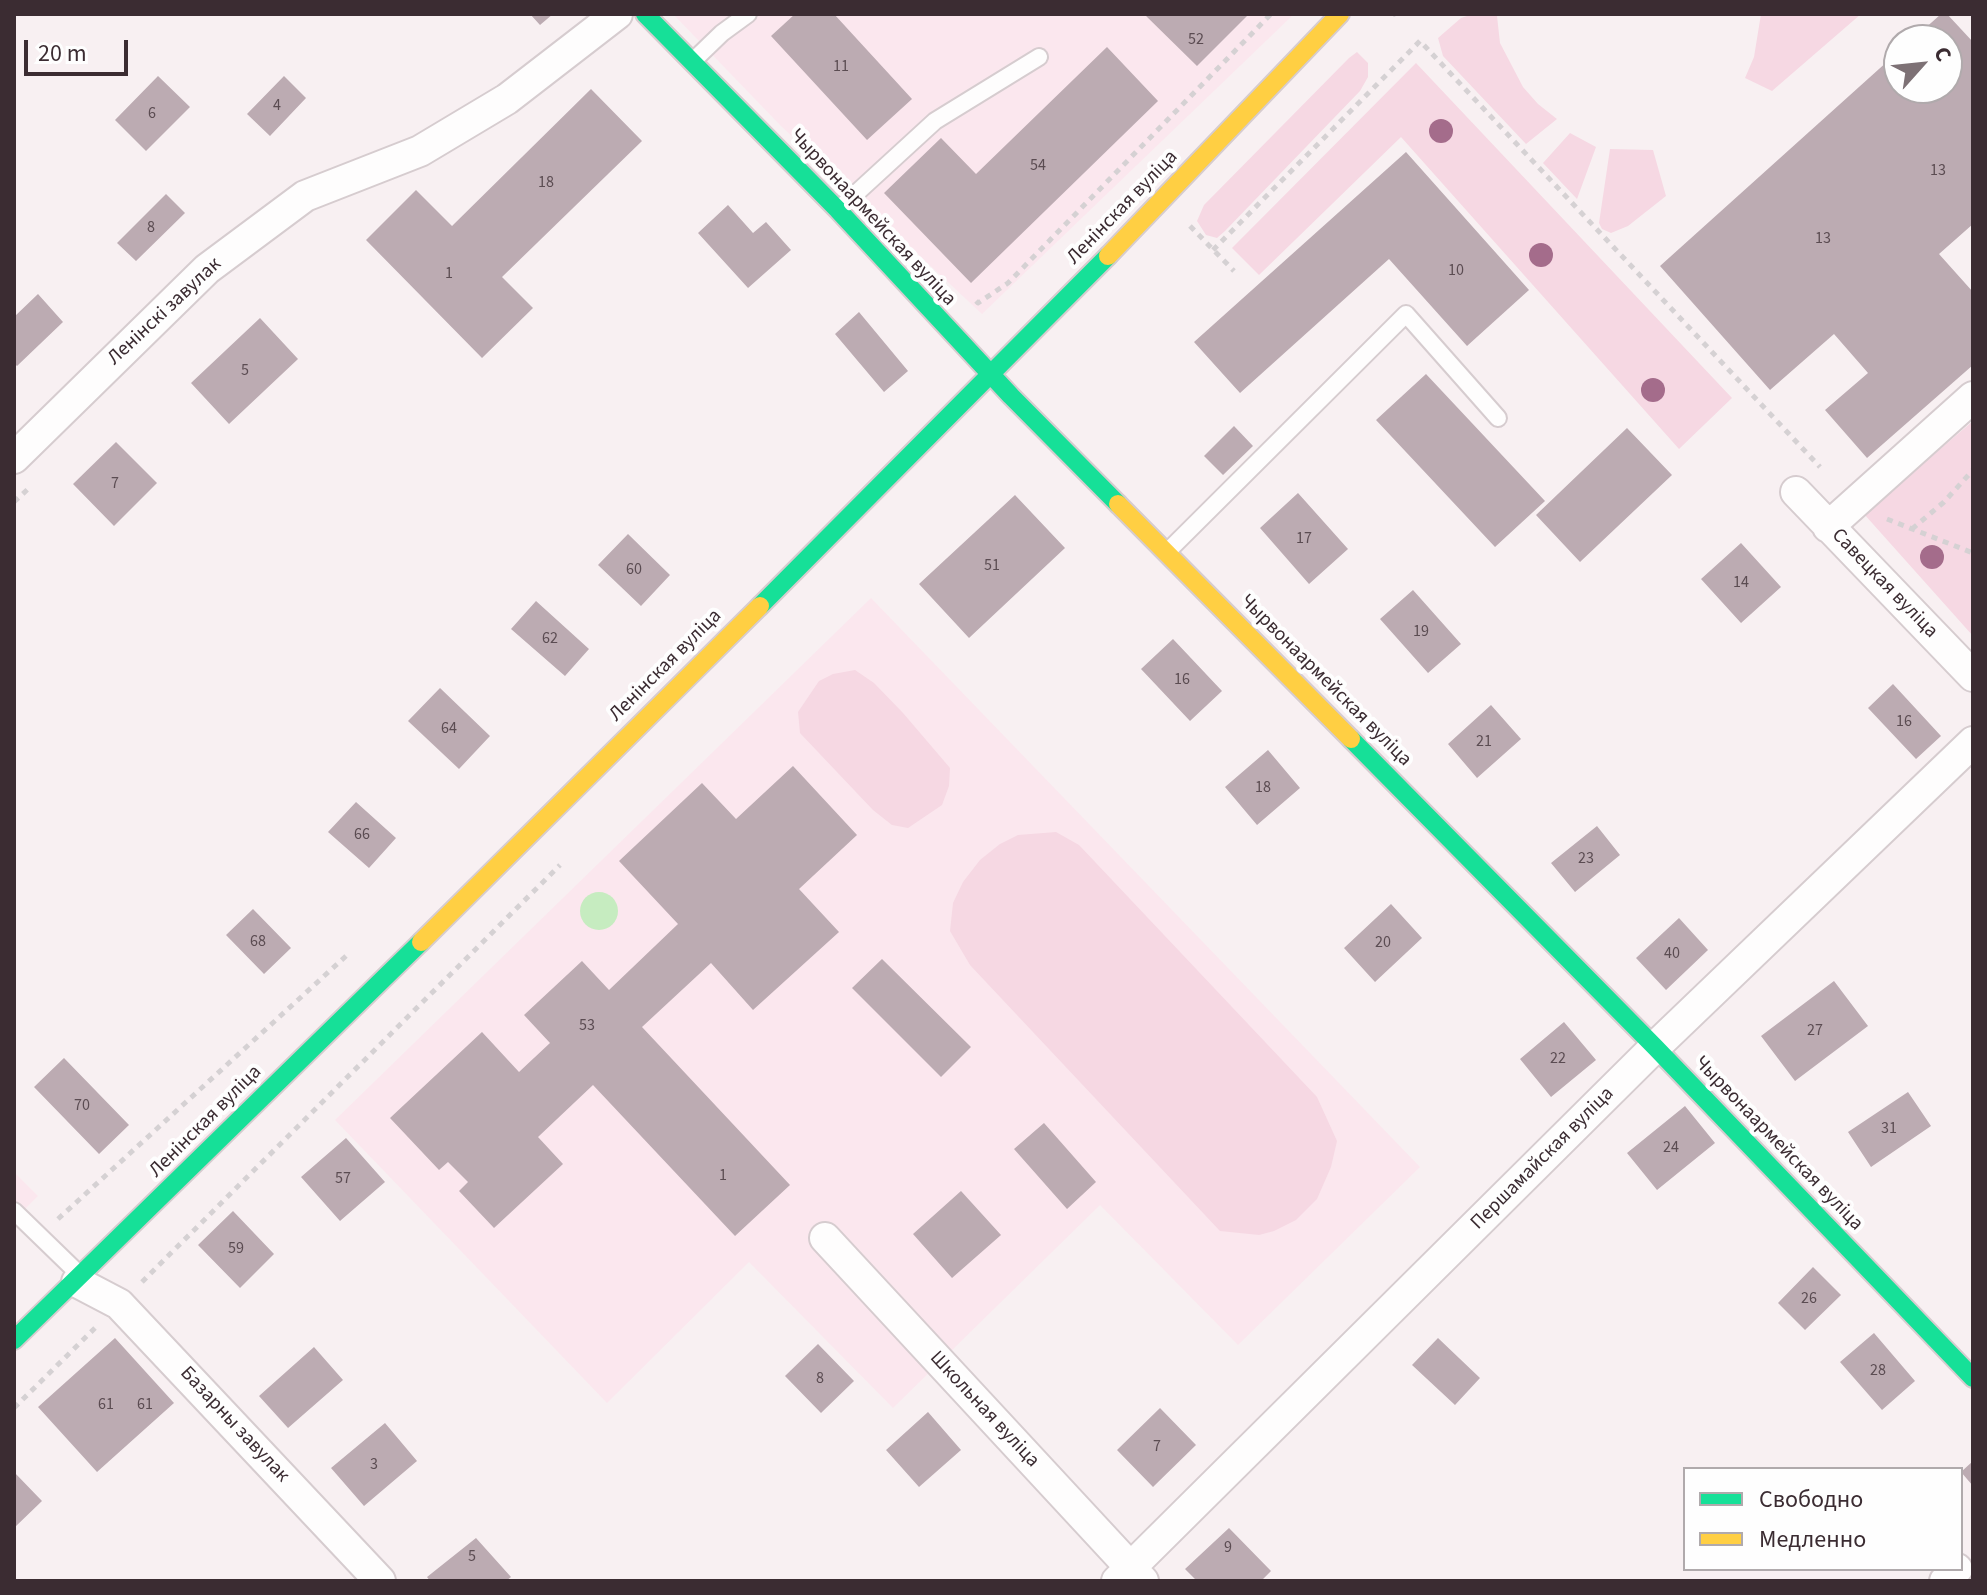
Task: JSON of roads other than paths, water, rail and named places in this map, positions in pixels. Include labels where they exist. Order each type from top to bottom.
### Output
[{"type":"street","name":"Ленінскі завулак","points":[[14,458],[207,269],[305,196],[420,151],[507,99],[617,14]]},
{"type":"street","name":"Чырвонаармейская вуліца","points":[[645,14],[838,210],[991,375],[1655,1047],[1973,1378]]},
{"type":"street","name":"Ленінская вуліца","points":[[14,1340],[462,902],[991,375],[1340,14]]},
{"type":"street","points":[[1828,527],[1973,397]]},
{"type":"street","name":"Савецкая вуліца","points":[[1796,492],[1973,676]]},
{"type":"street","name":"Першамайская вуліца","points":[[1130,1577],[1655,1047],[1973,742]]},
{"type":"street","name":"Школьная вуліца","points":[[825,1238],[1130,1577]]},
{"type":"street","name":"Базарны завулак","points":[[79,1279],[119,1304],[380,1581]]},
{"type":"lane","points":[[693,61],[722,33],[748,14]]},
{"type":"lane","points":[[838,210],[935,121],[1039,57]]},
{"type":"lane","points":[[1167,552],[1406,314],[1498,418]]},
{"type":"lane","points":[[14,1211],[79,1279]]}]
